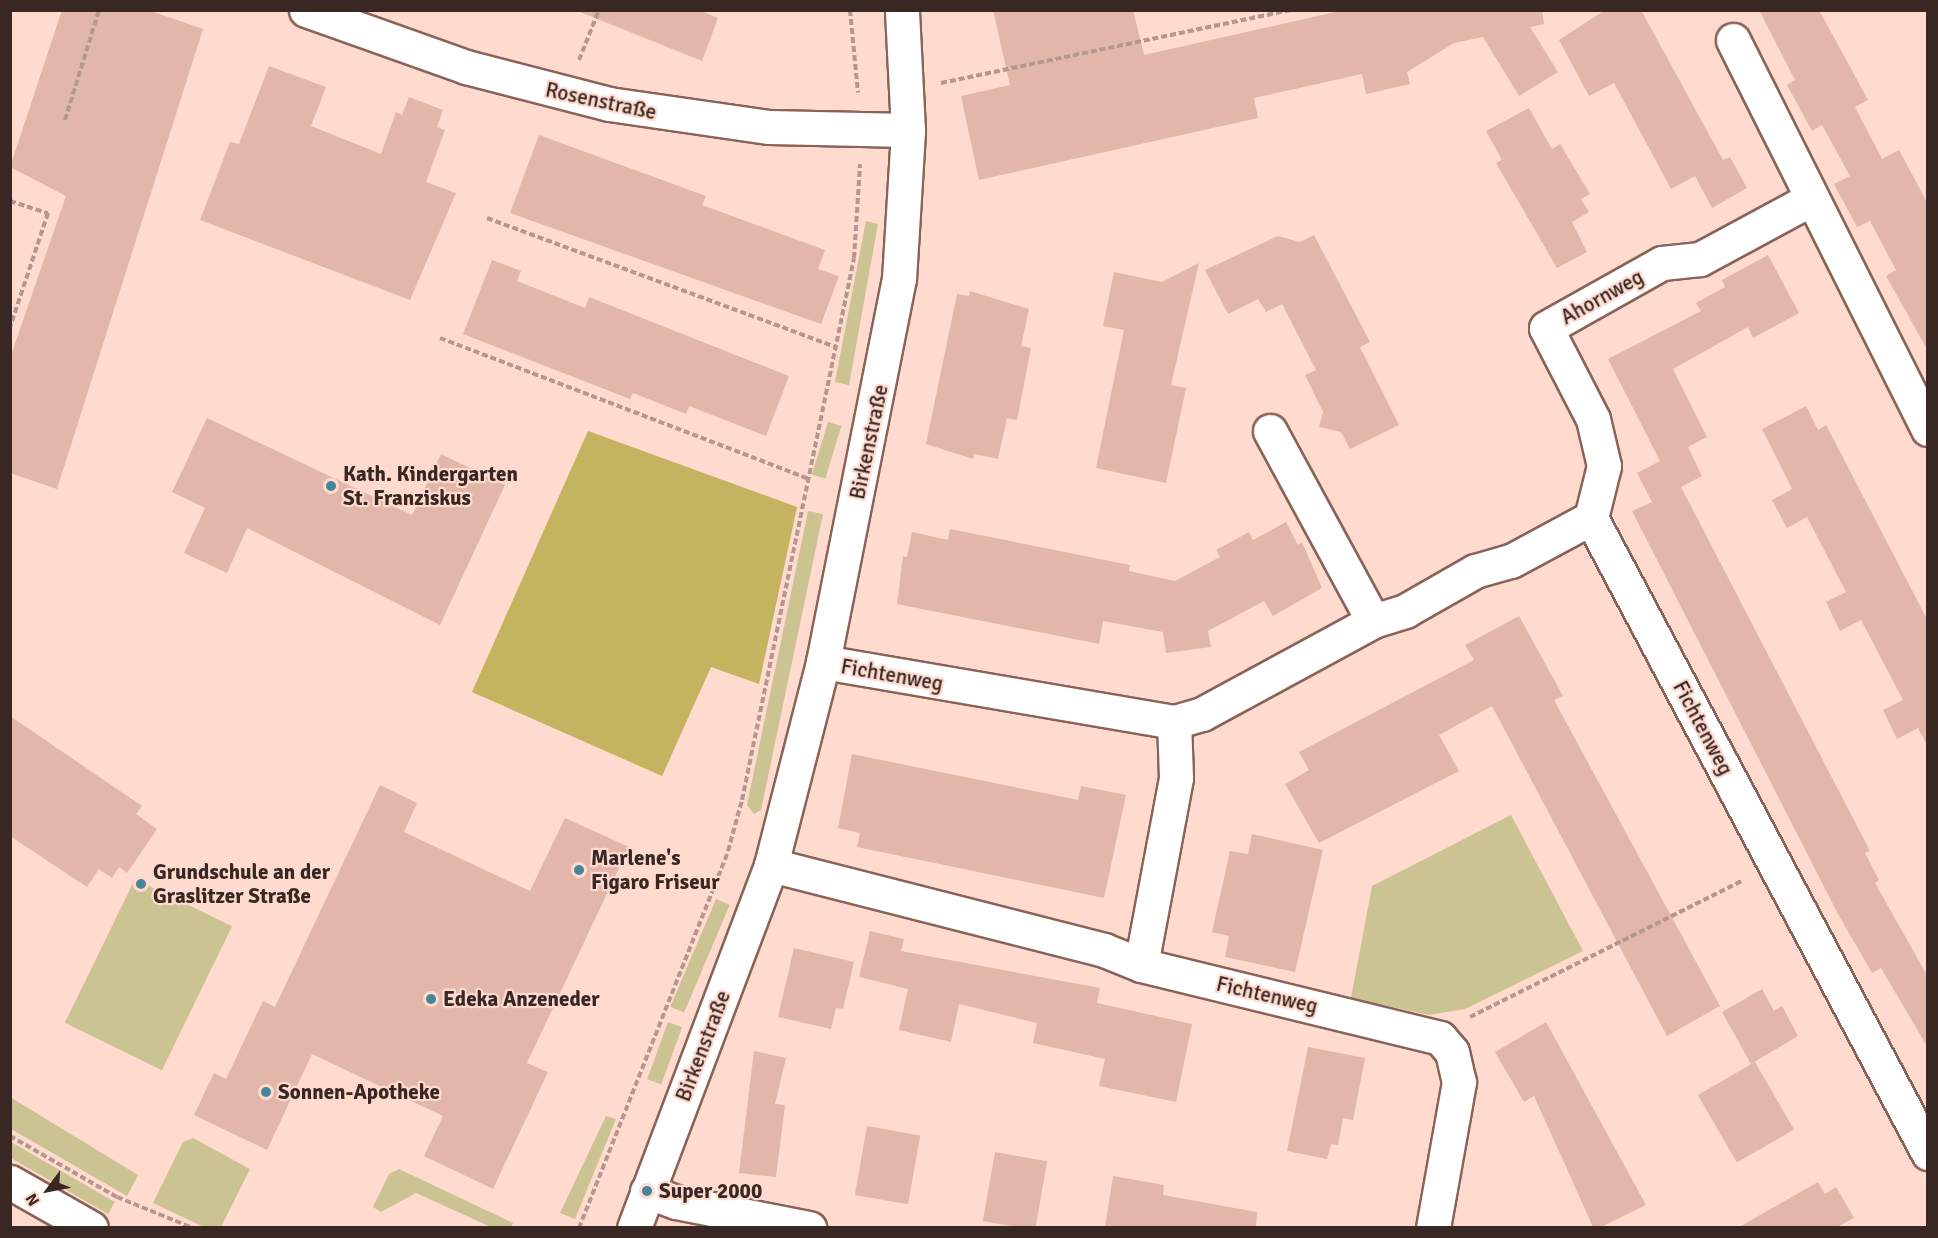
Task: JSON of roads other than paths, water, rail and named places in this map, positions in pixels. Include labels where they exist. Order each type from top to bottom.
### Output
[{"type":"street","name":"Rosenstraße","points":[[306,10],[466,67],[566,94],[721,122],[861,130],[908,130]]},
{"type":"street","name":"Birkenstraße","points":[[634,1227],[771,865],[823,662],[897,291],[908,130],[908,90],[902,10]]},
{"type":"street","points":[[1733,40],[1811,200],[1928,429]]},
{"type":"street","name":"Ahornweg","points":[[1591,518],[1604,465],[1593,419],[1546,328],[1662,263],[1700,259],[1811,200]]},
{"type":"street","points":[[1270,431],[1373,621]]},
{"type":"street","name":"Fichtenweg","points":[[823,662],[1174,722],[1202,714],[1373,621],[1405,611],[1475,571],[1511,561],[1591,518],[1928,1153]]},
{"type":"street","points":[[771,865],[1104,950],[1141,965],[1176,778],[1174,722]]},
{"type":"street","name":"Fichtenweg","points":[[1141,965],[1440,1038],[1452,1052],[1459,1082],[1433,1227]]},
{"type":"street","points":[[10,1182],[91,1227]]},
{"type":"street","points":[[647,1191],[676,1202],[809,1227]]},
{"type":"place","name":"Kath. Kindergarten St. Franziskus","points":[[331,486]]},
{"type":"place","name":"Marlene's Figaro Friseur","points":[[579,870]]},
{"type":"place","name":"Grundschule an der Graslitzer Straße","points":[[141,884]]},
{"type":"place","name":"Edeka Anzeneder","points":[[431,999]]},
{"type":"place","name":"Sonnen-Apotheke","points":[[266,1092]]},
{"type":"place","name":"Super 2000","points":[[647,1191]]}]
